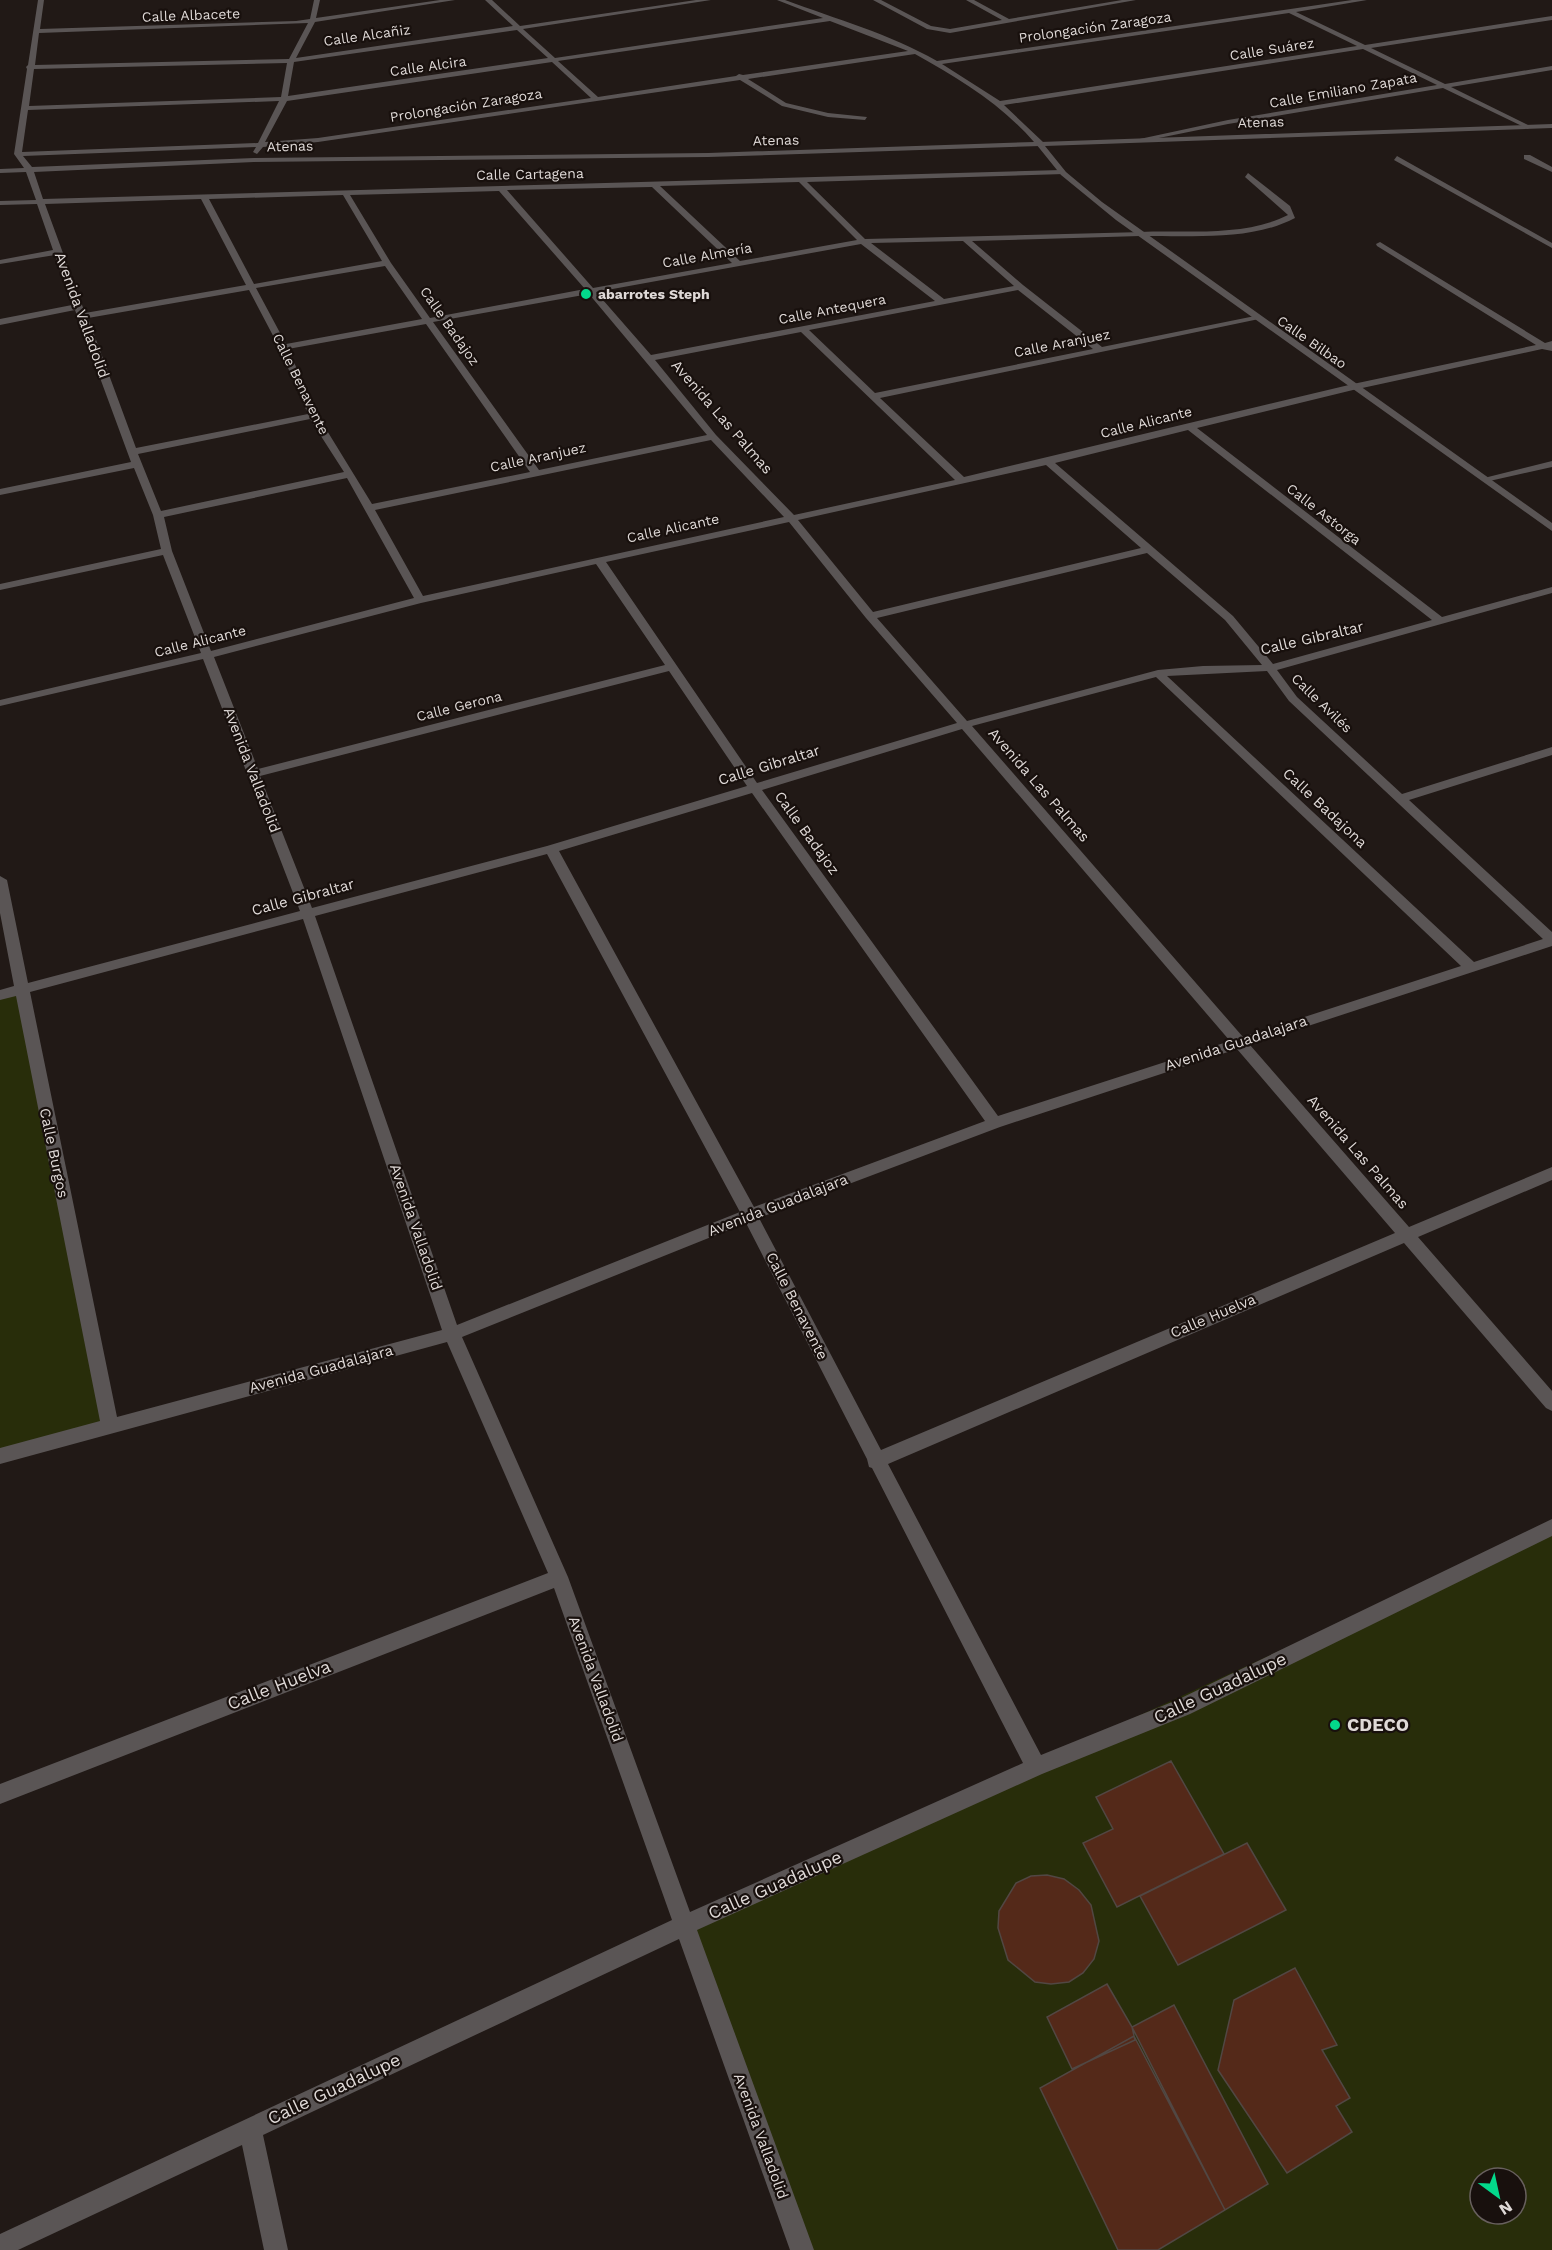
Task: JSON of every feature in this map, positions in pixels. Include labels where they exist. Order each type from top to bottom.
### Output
[{"type":"street","points":[[18,154],[29,67],[41,0]]},
{"type":"street","points":[[254,160],[284,99],[291,61],[313,20],[317,0]]},
{"type":"street","name":"Calle Albacete","points":[[37,31],[284,24],[452,0]]},
{"type":"street","points":[[488,0],[595,98]]},
{"type":"street","name":"Calle Alcañiz","points":[[29,67],[291,61],[708,0]]},
{"type":"street","name":"Calle Bilbao","points":[[780,0],[916,52],[996,104],[1029,130],[1061,172],[1140,234],[1255,319],[1552,528]]},
{"type":"street","points":[[876,0],[929,28],[950,31],[1133,0]]},
{"type":"street","points":[[969,0],[1008,21]]},
{"type":"street","name":"Prolongación Zaragoza","points":[[935,63],[1364,0]]},
{"type":"street","points":[[1071,4],[1079,9]]},
{"type":"street","points":[[614,6],[621,11]]},
{"type":"street","points":[[1290,11],[1528,127]]},
{"type":"street","name":"Calle Suárez","points":[[996,104],[1552,18]]},
{"type":"street","name":"Calle Alcira","points":[[25,108],[284,99],[832,19]]},
{"type":"street","name":"Prolongación Zaragoza","points":[[18,154],[260,145],[318,140],[739,76],[916,52]]},
{"type":"street","name":"Calle Emiliano Zapata","points":[[1139,140],[1227,122],[1552,68]]},
{"type":"street","points":[[739,76],[784,105],[828,115],[865,118]]},
{"type":"street","name":"Atenas","points":[[0,171],[254,160],[708,155],[1552,126]]},
{"type":"street","name":"Avenida Valladolid","points":[[18,154],[29,169],[132,452],[158,515],[167,551],[308,913],[452,1334],[559,1577],[802,2250]]},
{"type":"street","points":[[1527,157],[1552,170]]},
{"type":"street","points":[[1397,158],[1552,246]]},
{"type":"street","name":"Calle Cartagena","points":[[0,203],[1061,172]]},
{"type":"street","name":"Calle Almería","points":[[283,347],[863,241],[1250,229],[1284,222],[1292,216],[1287,208],[1248,175]]},
{"type":"street","points":[[801,180],[863,241],[941,301]]},
{"type":"street","points":[[656,185],[737,263]]},
{"type":"street","name":"Avenida Las Palmas","points":[[502,189],[649,358],[713,437],[791,518],[870,616],[1552,1403]]},
{"type":"street","name":"Calle Badajoz","points":[[345,193],[387,263],[536,473]]},
{"type":"street","name":"Calle Benavente","points":[[204,197],[283,347],[313,416],[350,474],[420,600]]},
{"type":"street","points":[[964,238],[1020,287],[1101,351]]},
{"type":"street","points":[[1380,244],[1550,347]]},
{"type":"street","points":[[0,262],[58,252]]},
{"type":"street","points":[[0,322],[250,287],[387,263]]},
{"type":"street","name":"Calle Antequera","points":[[649,358],[1020,287]]},
{"type":"street","name":"Calle Aranjuez","points":[[875,396],[1255,319]]},
{"type":"street","points":[[802,328],[962,481]]},
{"type":"street","name":"Calle Alicante","points":[[0,703],[207,655],[420,600],[598,559],[1048,462],[1353,387],[1550,347]]},
{"type":"street","points":[[132,452],[313,416]]},
{"type":"street","name":"Calle Astorga","points":[[1190,427],[1442,622]]},
{"type":"street","name":"Calle Aranjuez","points":[[368,508],[713,437]]},
{"type":"street","name":"Calle Avilés","points":[[1048,462],[1229,618],[1271,668],[1293,699],[1552,941]]},
{"type":"street","points":[[0,492],[137,464]]},
{"type":"street","points":[[1485,479],[1552,464]]},
{"type":"street","points":[[158,515],[350,474]]},
{"type":"street","points":[[870,616],[1150,549]]},
{"type":"street","points":[[0,587],[167,551]]},
{"type":"street","name":"Calle Badajoz","points":[[598,559],[753,786],[995,1123]]},
{"type":"street","name":"Calle Gibraltar","points":[[0,995],[551,849],[753,786],[964,725],[1158,674],[1203,669],[1271,668],[1552,590]]},
{"type":"street","name":"Calle Gerona","points":[[254,774],[671,667]]},
{"type":"street","name":"Calle Badajona","points":[[1158,674],[1470,966]]},
{"type":"street","points":[[1401,798],[1552,751]]},
{"type":"street","name":"Calle Benavente","points":[[551,849],[750,1215],[1035,1767]]},
{"type":"street","name":"Calle Burgos","points":[[0,880],[110,1426]]},
{"type":"street","name":"Avenida Guadalajara","points":[[0,1456],[452,1334],[750,1215],[995,1123],[1552,941]]},
{"type":"street","name":"Calle Huelva","points":[[875,1461],[1406,1233],[1552,1173]]},
{"type":"street","name":"Calle Guadalupe","points":[[0,2246],[685,1925],[1035,1767],[1183,1707],[1552,1527]]},
{"type":"street","name":"Calle Huelva","points":[[0,1794],[559,1577]]},
{"type":"street","points":[[250,2128],[276,2250]]},
{"type":"green space","points":[[21,989],[110,1426],[0,1456],[0,995]]},
{"type":"green space","name":"CDECO","points":[[1552,1525],[1552,2250],[802,2250],[685,1925]]},
{"type":"building","points":[[1171,1761],[1224,1854],[1117,1907],[1083,1843],[1113,1829],[1096,1797]]},
{"type":"building","points":[[1247,1843],[1286,1910],[1178,1965],[1140,1896]]},
{"type":"building","points":[[1047,1875],[1064,1879],[1079,1890],[1091,1905],[1099,1941],[1094,1959],[1083,1973],[1069,1982],[1051,1984],[1035,1982],[1008,1960],[998,1928],[999,1911],[1016,1883],[1031,1876]]},
{"type":"building","points":[[1295,1968],[1337,2045],[1322,2050],[1350,2098],[1336,2106],[1352,2132],[1287,2173],[1218,2070],[1234,2000]]},
{"type":"building","points":[[1107,1984],[1132,2027],[1135,2040],[1072,2069],[1047,2017]]},
{"type":"building","points":[[1174,2005],[1268,2184],[1225,2210],[1132,2027]]},
{"type":"building","points":[[1134,2036],[1225,2210],[1158,2250],[1118,2250],[1040,2088]]},
{"type":"place","name":"abarrotes Steph","points":[[586,294]]},
{"type":"place","name":"CDECO","points":[[1335,1725]]}]
